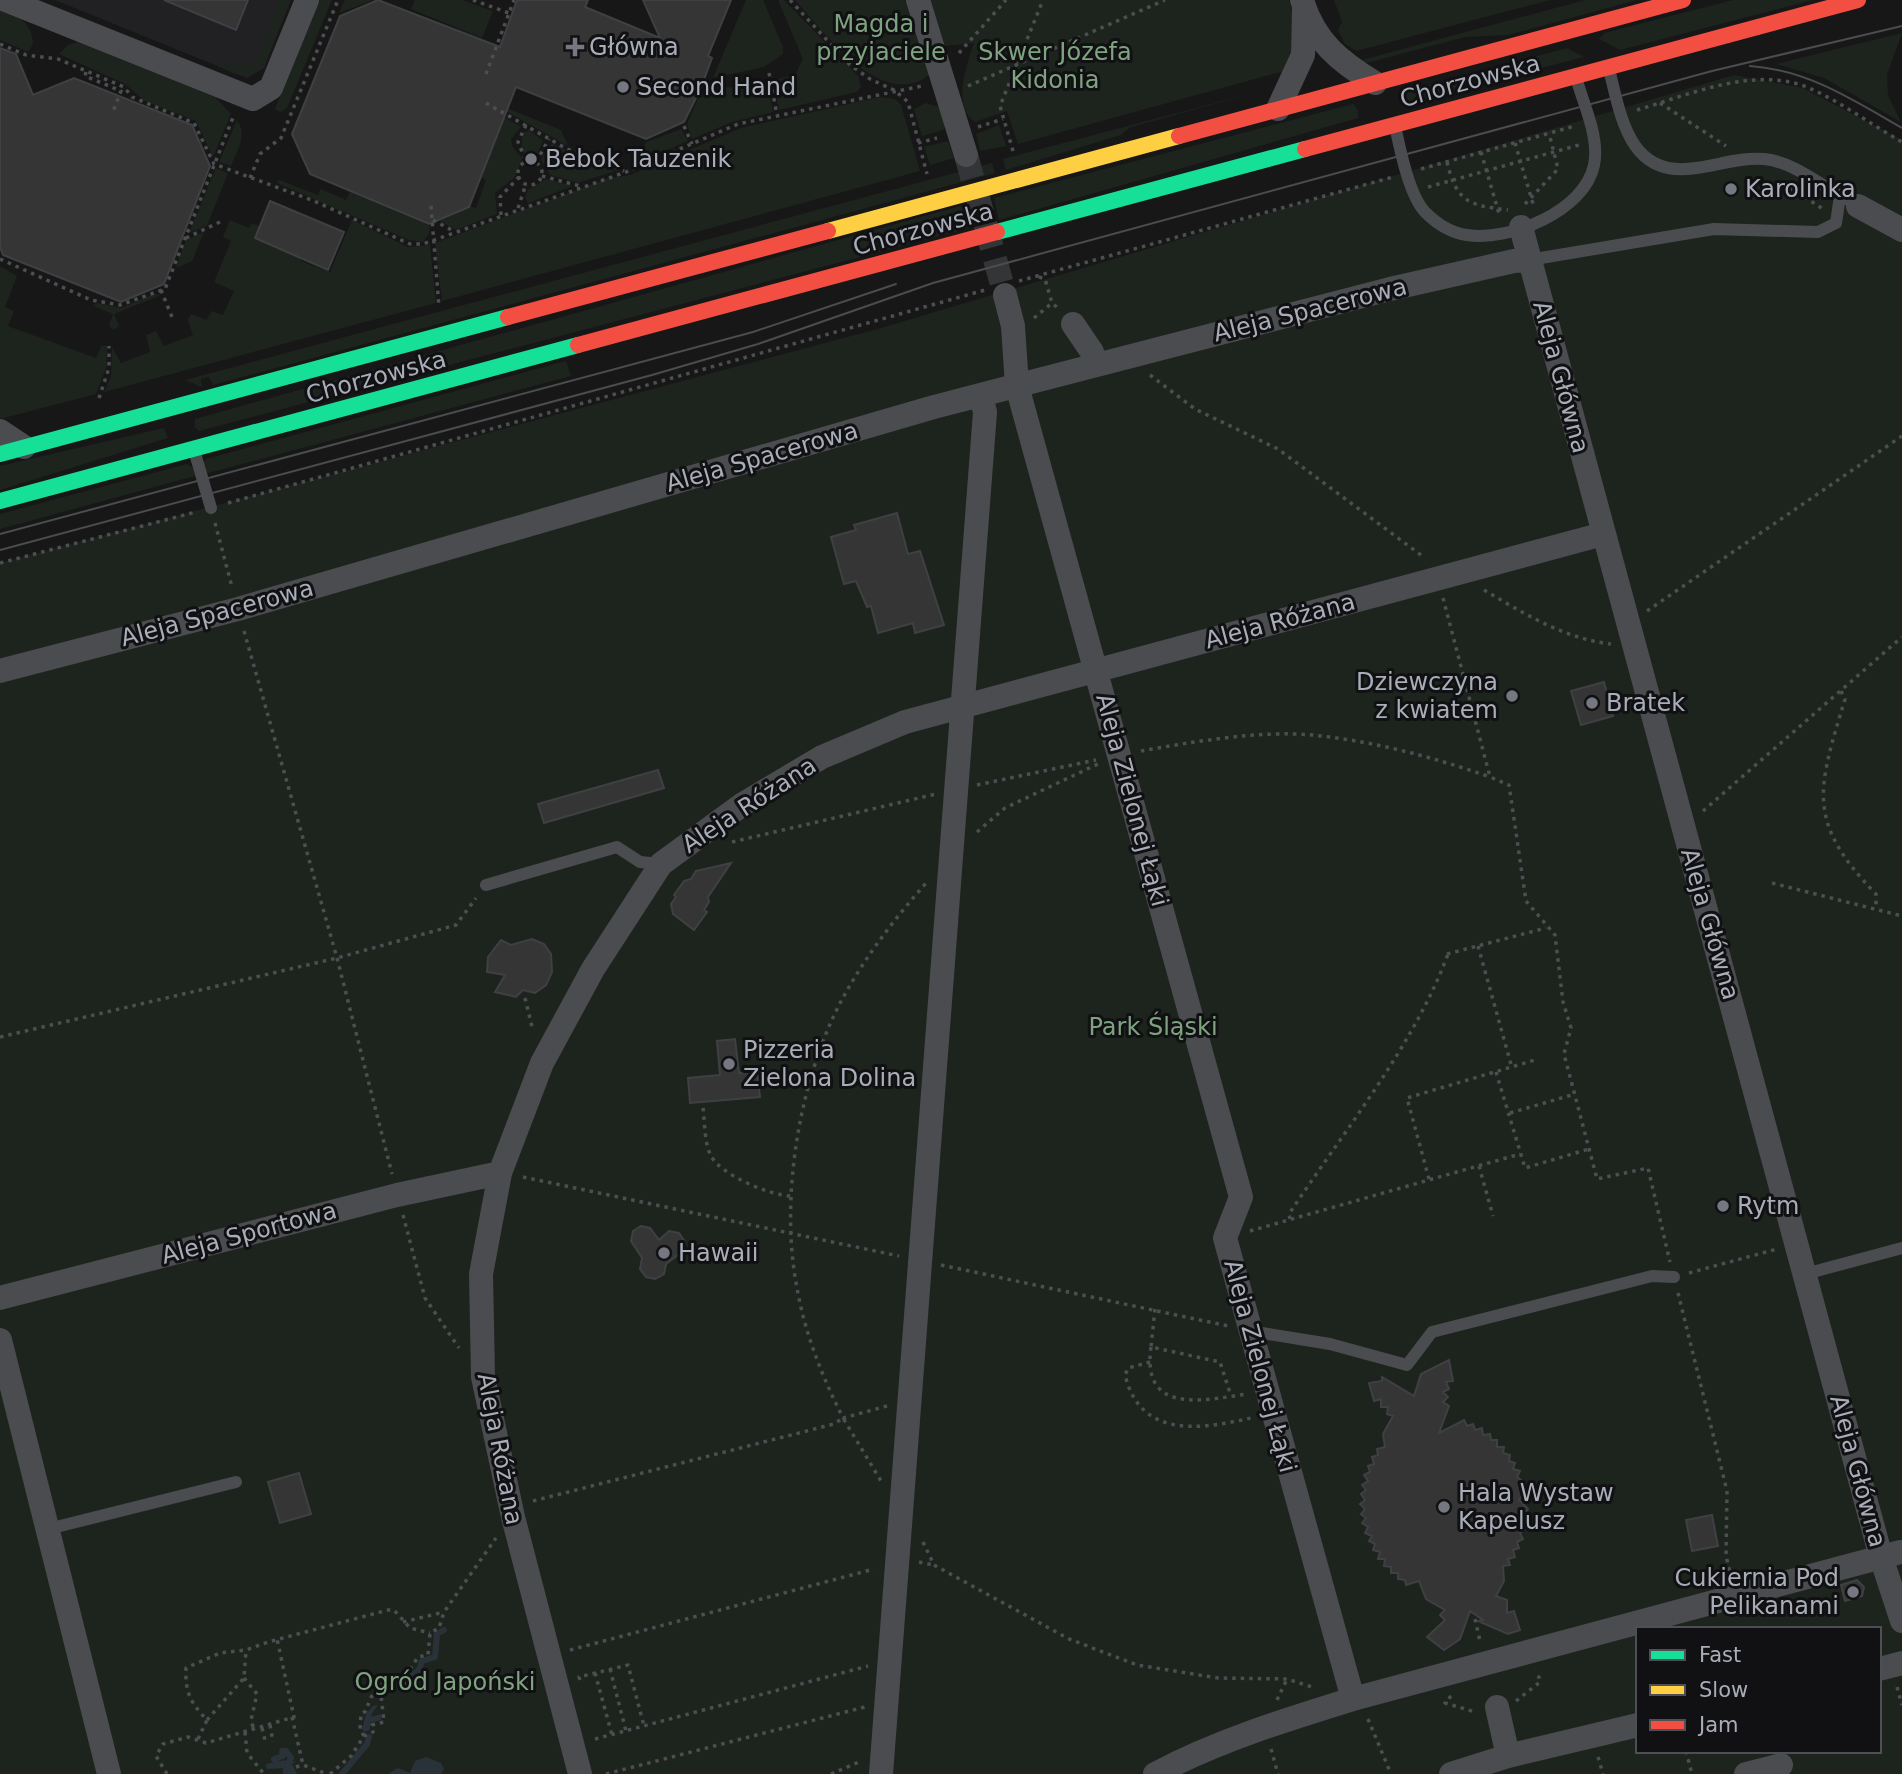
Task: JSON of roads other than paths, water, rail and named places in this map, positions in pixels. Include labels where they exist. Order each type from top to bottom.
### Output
[{"type":"main road","name":"Chorzowska","points":[[12,451],[176,418],[1278,109],[1376,89],[1484,53],[1575,36],[1683,0]]},
{"type":"main road","name":"Chorzowska","points":[[0,501],[1389,123],[1493,87],[1576,76],[1603,62],[1858,0]]},
{"type":"main road","points":[[1484,53],[1493,87]]},
{"type":"main road","points":[[176,418],[189,451]]},
{"type":"street","points":[[6,0],[253,99],[271,88],[307,0]]},
{"type":"street","points":[[918,0],[966,155]]},
{"type":"street","points":[[1303,3],[1329,51],[1376,89]]},
{"type":"street","points":[[1278,109],[1303,55],[1303,3]]},
{"type":"street","points":[[1849,201],[1902,230]]},
{"type":"street","name":"Aleja Główna","points":[[1521,227],[1805,1275],[1891,1555],[1902,1620]]},
{"type":"street","name":"Aleja Spacerowa","points":[[0,671],[238,609],[1017,386],[1390,289],[1529,260]]},
{"type":"street","name":"Aleja Zielonej Łąki","points":[[1004,288],[1013,326],[1017,386],[1241,1197],[1225,1238],[1250,1331],[1261,1402],[1356,1698]]},
{"type":"street","points":[[1073,324],[1092,352],[1096,365]]},
{"type":"street","points":[[881,1774],[985,412],[981,396]]},
{"type":"street","points":[[0,431],[12,451]]},
{"type":"street","name":"Aleja Różana","points":[[580,1774],[583,1743],[548,1656],[512,1512],[483,1377],[481,1274],[500,1172],[542,1063],[593,969],[661,864],[743,804],[822,757],[905,722],[1448,578],[1603,534]]},
{"type":"street","name":"Aleja Sportowa","points":[[0,1298],[397,1195],[500,1172]]},
{"type":"street","points":[[0,1340],[109,1774]]},
{"type":"street","points":[[1155,1774],[1189,1755],[1356,1698],[1891,1555]]},
{"type":"street","points":[[1881,1668],[1902,1663]]},
{"type":"street","points":[[1498,1711],[1508,1756]]},
{"type":"street","points":[[1451,1774],[1508,1756],[1636,1725]]},
{"type":"street","points":[[1746,1774],[1781,1763]]},
{"type":"lane","points":[[1529,260],[1714,229],[1818,232],[1836,223],[1849,201],[1790,167],[1769,159],[1732,161],[1684,170],[1659,164],[1635,147],[1620,114],[1603,62]]},
{"type":"lane","points":[[1389,123],[1415,196],[1425,211],[1450,230],[1470,236],[1534,224],[1573,202],[1587,183],[1594,165],[1595,145],[1576,76]]},
{"type":"lane","points":[[189,451],[211,508]]},
{"type":"lane","points":[[486,885],[617,847],[640,862],[661,864]]},
{"type":"lane","points":[[1805,1275],[1902,1248]]},
{"type":"lane","points":[[1250,1331],[1330,1344],[1407,1365],[1432,1332],[1652,1276],[1674,1277]]},
{"type":"lane","points":[[48,1529],[236,1482]]},
{"type":"waterway","points":[[410,1677],[419,1670],[422,1661],[435,1657],[437,1634],[444,1630]]},
{"type":"waterway","points":[[391,1685],[405,1678]]},
{"type":"waterway","points":[[382,1692],[387,1687]]},
{"type":"waterway","points":[[342,1774],[367,1744],[369,1737]]},
{"type":"waterway","points":[[278,1765],[274,1759],[283,1756],[282,1751],[286,1751],[291,1758],[287,1765],[292,1774]]},
{"type":"tunnel","points":[[966,155],[1005,295]]},
{"type":"tram line","points":[[0,550],[652,375],[758,344],[933,283],[1712,71],[1902,26]]},
{"type":"tram line","points":[[1750,66],[1791,73],[1811,80],[1848,97],[1902,128]]},
{"type":"tram line","points":[[0,534],[753,332],[896,284]]},
{"type":"place","name":"Główna","points":[[575,47]]},
{"type":"place","name":"Second Hand","points":[[623,87]]},
{"type":"place","name":"Bebok Tauzenik","points":[[531,159]]},
{"type":"place","name":"Karolinka","points":[[1731,189]]},
{"type":"place","name":"Dziewczyna z kwiatem","points":[[1512,696]]},
{"type":"place","name":"Bratek","points":[[1592,703]]},
{"type":"place","name":"Pizzeria Zielona Dolina","points":[[729,1064]]},
{"type":"place","name":"Rytm","points":[[1723,1206]]},
{"type":"place","name":"Hawaii","points":[[664,1253]]},
{"type":"place","name":"Hala Wystaw Kapelusz","points":[[1444,1507]]},
{"type":"place","name":"Cukiernia Pod Pelikanami","points":[[1853,1592]]},
{"type":"park label","name":"Magda i przyjaciele","points":[[881,38]]},
{"type":"park label","name":"Skwer Józefa Kidonia","points":[[1055,66]]},
{"type":"park label","name":"Park Śląski","points":[[1153,1027]]},
{"type":"park label","name":"Ogród Japoński","points":[[445,1682]]}]
